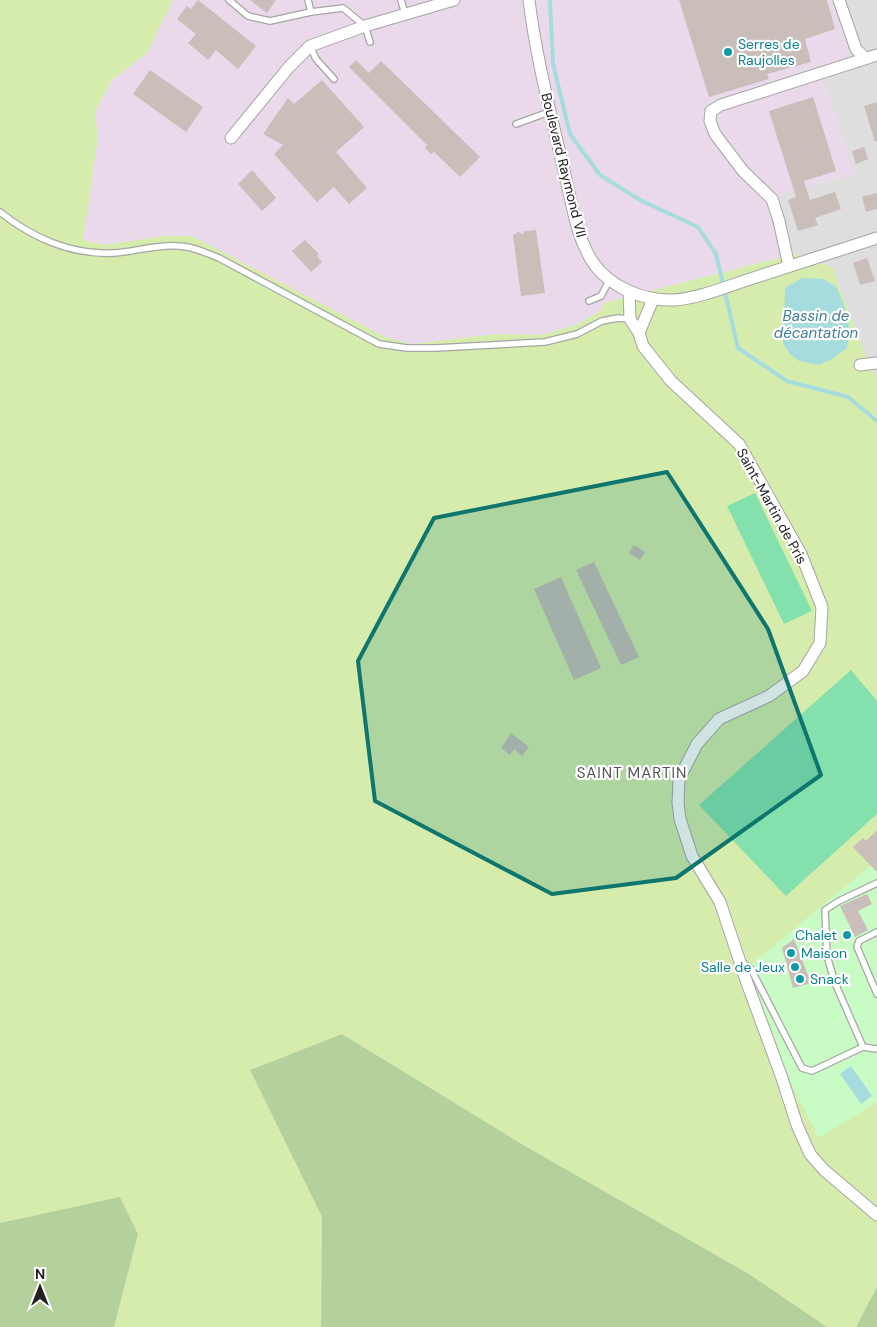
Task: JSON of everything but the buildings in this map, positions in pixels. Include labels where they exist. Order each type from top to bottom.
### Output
[{"type":"street","points":[[231,138],[289,67],[310,46],[365,26],[454,0]]},
{"type":"street","name":"Boulevard Raymond VII","points":[[530,0],[549,112],[580,237],[592,261],[610,280],[629,292],[653,299],[676,300],[708,292],[877,238]]},
{"type":"street","points":[[839,0],[856,49],[865,58]]},
{"type":"street","points":[[789,266],[772,199],[743,171],[715,134],[710,121],[711,111],[721,105],[877,55]]},
{"type":"street","points":[[629,292],[630,319]]},
{"type":"street","points":[[639,333],[653,299]]},
{"type":"street","name":"Saint-Martin de Pris","points":[[630,319],[639,333],[643,346],[671,381],[738,444],[800,554],[822,607],[820,643],[803,671],[769,696],[719,719],[697,744],[679,779],[678,803],[680,819],[692,856],[720,902],[797,1125],[810,1154],[824,1170],[877,1215]]},
{"type":"street","points":[[860,365],[877,363]]},
{"type":"lane","points":[[229,0],[248,16],[270,21],[311,12],[343,8],[365,26],[370,42]]},
{"type":"lane","points":[[308,0],[311,12]]},
{"type":"lane","points":[[401,0],[405,14]]},
{"type":"lane","points":[[310,46],[316,59],[334,79]]},
{"type":"lane","points":[[516,124],[549,112]]},
{"type":"lane","points":[[0,212],[44,241],[80,251],[113,253],[179,246],[197,250],[219,258],[379,344],[407,348],[436,348],[545,342],[577,334],[602,321],[618,318],[644,321]]},
{"type":"lane","points":[[589,301],[601,296],[610,280]]},
{"type":"lane","points":[[863,1047],[835,983],[827,956],[825,910],[839,901],[877,883]]},
{"type":"lane","points":[[877,932],[859,941],[857,947],[877,994]]},
{"type":"lane","points":[[739,960],[751,969],[802,1068],[812,1071],[863,1047],[877,1049]]},
{"type":"highlighted area","points":[[667,472],[768,629],[821,775],[676,878],[552,894],[375,801],[358,661],[434,518]]},
{"type":"shaded area","points":[[173,0],[831,0],[853,63],[823,80],[854,173],[779,195],[794,254],[604,303],[602,310],[576,325],[542,335],[496,334],[412,344],[385,337],[164,236],[104,245],[82,240],[98,138],[95,112],[112,80],[147,53]]},
{"type":"shaded area","points":[[831,0],[877,0],[877,375],[873,375],[832,268],[794,254],[779,195],[853,173],[823,80],[853,63]]},
{"type":"green space","points":[[0,0],[173,0],[147,53],[112,80],[95,111],[98,138],[83,240],[104,245],[164,236],[192,236],[385,337],[412,344],[496,334],[542,335],[576,325],[602,310],[603,303],[794,254],[832,267],[873,374],[877,375],[877,1287],[856,1327],[827,1327],[749,1274],[525,1146],[342,1034],[250,1070],[322,1217],[321,1327],[114,1327],[138,1234],[120,1198],[0,1223]]},
{"type":"green space","points":[[755,493],[812,611],[784,624],[727,506]]},
{"type":"green space","points":[[851,670],[877,701],[877,814],[786,896],[699,805]]},
{"type":"green space","points":[[877,860],[877,1102],[819,1138],[791,1083],[748,967]]},
{"type":"green space","points":[[342,1034],[525,1146],[749,1274],[827,1327],[321,1327],[322,1217],[250,1070]]},
{"type":"green space","points":[[120,1197],[138,1234],[114,1327],[0,1327],[0,1223]]},
{"type":"green space","points":[[877,1287],[877,1327],[856,1327]]},
{"type":"water","name":"Bassin de décantation","points":[[802,278],[823,279],[836,286],[848,316],[847,348],[832,359],[819,365],[799,361],[790,354],[783,343],[785,288]]},
{"type":"water","points":[[851,1066],[872,1096],[861,1104],[840,1074]]},
{"type":"waterway","points":[[550,0],[553,64],[570,134],[600,175],[640,200],[698,227],[716,254],[738,348],[787,381],[848,397],[877,421]]},
{"type":"place","name":"Serres de Raujolles","points":[[728,52]]},
{"type":"place","name":"Chalet","points":[[847,935]]},
{"type":"place","name":"Maison","points":[[791,953]]},
{"type":"place","name":"Salle de Jeux","points":[[795,967]]},
{"type":"place","name":"Snack","points":[[800,979]]},
{"type":"district","name":"SAINT MARTIN","points":[[632,773]]}]
